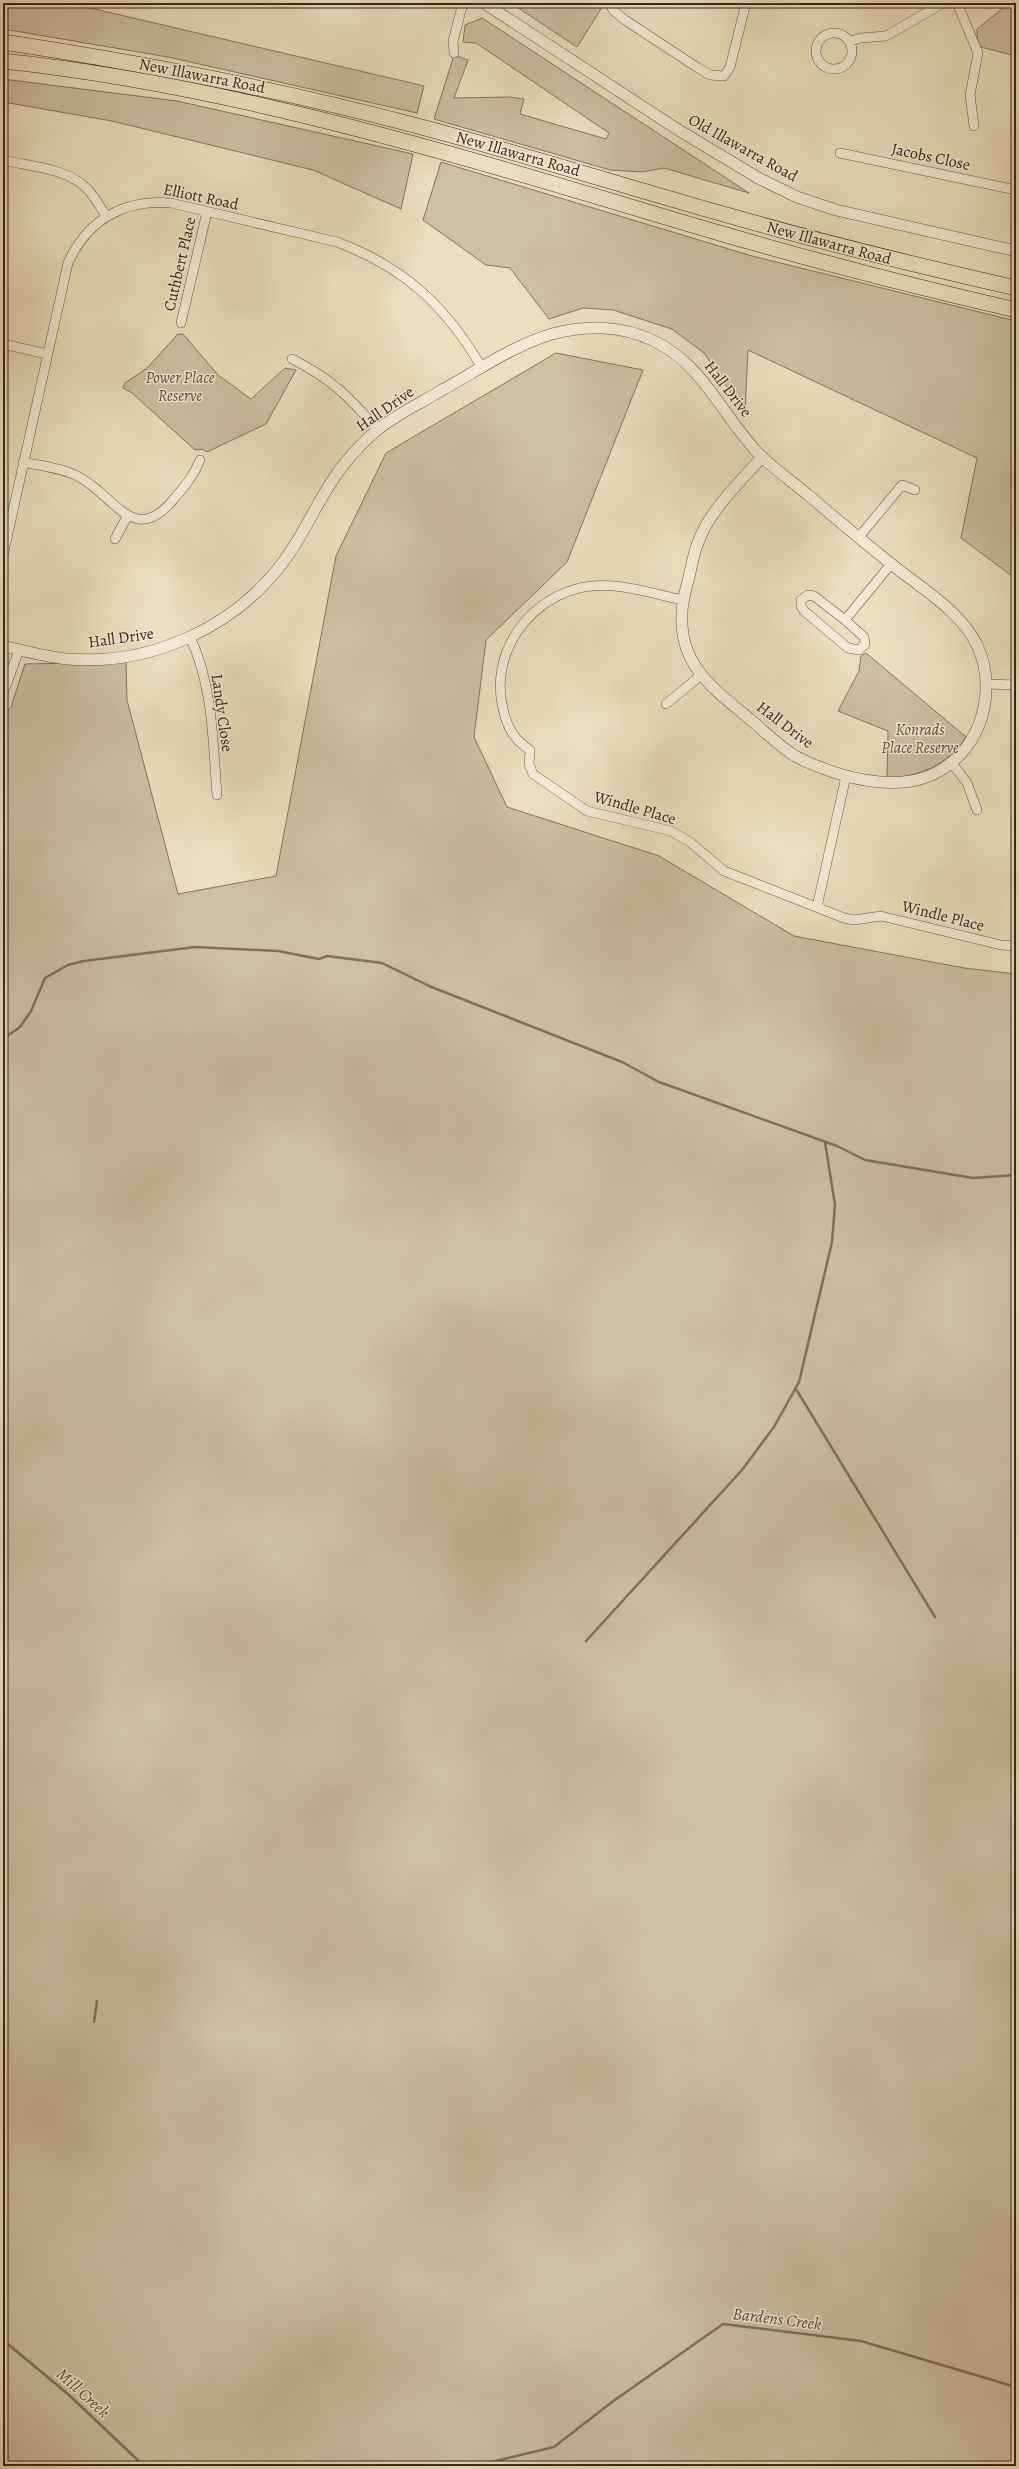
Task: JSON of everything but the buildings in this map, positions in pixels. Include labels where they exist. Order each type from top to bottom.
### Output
[{"type":"highway","name":"New Illawarra Road","points":[[3,42],[167,68],[299,96],[426,128],[740,219],[894,260],[1016,288]]},
{"type":"highway","name":"New Illawarra Road","points":[[3,61],[149,83],[345,125],[515,171],[719,233],[1016,310]]},
{"type":"street","points":[[454,53],[453,41],[463,3]]},
{"type":"street","name":"Old Illawarra Road","points":[[484,3],[680,131],[760,180],[797,197],[836,210],[1016,251]]},
{"type":"street","points":[[610,3],[614,11],[625,20],[698,68],[716,77],[724,76],[730,67],[746,3]]},
{"type":"street","points":[[851,41],[861,38],[886,36],[943,3]]},
{"type":"street","points":[[957,3],[978,53],[970,95],[974,126]]},
{"type":"street","points":[[831,32],[843,34],[851,41],[851,55],[844,66],[832,70],[822,66],[816,59],[816,47],[821,37],[831,32]]},
{"type":"street","name":"Jacobs Close","points":[[840,153],[1016,190]]},
{"type":"street","points":[[3,160],[56,172],[75,180],[90,192],[106,216]]},
{"type":"street","name":"Elliott Road","points":[[3,556],[6,527],[23,462],[68,263],[81,238],[106,216],[134,204],[159,202],[338,242],[380,261],[422,292],[444,312],[464,336],[482,368]]},
{"type":"street","name":"Cuthbert Place","points":[[181,323],[208,212]]},
{"type":"street","name":"Hall Drive","points":[[3,646],[67,659],[115,658],[162,648],[190,637],[218,622],[243,605],[267,583],[298,541],[330,483],[346,462],[378,430],[482,368],[540,338],[569,330],[602,328],[632,332],[655,341],[678,355],[698,374],[762,457],[928,593],[965,626],[981,655],[986,684],[985,701],[978,727],[966,749],[951,762],[931,775],[907,782],[883,784],[846,776],[818,767],[795,755],[700,676],[684,640],[682,614],[694,555],[702,533],[714,514],[762,457]]},
{"type":"street","points":[[3,344],[47,354]]},
{"type":"street","points":[[292,360],[318,372],[340,388],[378,430]]},
{"type":"street","points":[[23,462],[78,476],[128,515],[143,520],[156,517],[161,513],[195,473],[200,460]]},
{"type":"street","points":[[859,537],[902,484],[915,490]]},
{"type":"street","points":[[115,539],[128,515]]},
{"type":"street","points":[[845,620],[891,564]]},
{"type":"street","name":"Windle Place","points":[[684,600],[621,587],[594,585],[566,592],[548,601],[532,613],[519,628],[507,652],[500,688],[508,726],[520,744],[530,750],[529,764],[533,774],[587,811],[671,832],[690,842],[724,871],[850,920],[881,916],[1001,945],[1016,946]]},
{"type":"street","points":[[808,594],[814,596],[845,620],[864,637],[865,644],[859,650],[848,648],[802,610],[801,600],[808,594]]},
{"type":"street","name":"Landy Close","points":[[190,637],[197,654],[211,714],[217,795]]},
{"type":"street","points":[[3,694],[19,650]]},
{"type":"street","points":[[666,704],[700,676]]},
{"type":"street","points":[[986,684],[1016,685]]},
{"type":"street","points":[[951,762],[967,783],[977,810]]},
{"type":"street","points":[[817,907],[846,776]]},
{"type":"green space","points":[[3,3],[69,3],[424,86],[417,113],[168,57],[3,29]]},
{"type":"green space","points":[[511,3],[601,3],[601,9],[577,47]]},
{"type":"green space","points":[[1000,3],[1016,3],[1016,42],[1012,55],[977,46],[977,29],[1002,9]]},
{"type":"green space","points":[[482,18],[749,193],[664,168],[642,172],[610,170],[434,119],[454,55],[468,60],[454,98],[509,97],[524,99],[520,114],[606,139],[609,133],[476,43],[463,42],[465,25]]},
{"type":"green space","points":[[3,79],[177,101],[413,154],[401,209],[313,170],[112,121],[3,102]]},
{"type":"green space","points":[[441,162],[752,256],[1016,321],[1016,579],[961,538],[977,458],[748,350],[745,413],[704,353],[672,329],[613,310],[583,308],[549,319],[510,268],[486,265],[423,220]]},
{"type":"green space","name":"Power Place Reserve","points":[[178,334],[183,334],[218,375],[251,399],[285,368],[296,370],[266,424],[207,452],[202,449],[195,450],[132,393],[123,388],[125,383],[147,368]]},
{"type":"green space","points":[[556,353],[643,370],[567,562],[486,640],[474,737],[507,807],[659,856],[794,936],[964,968],[1016,974],[1016,2466],[3,2466],[3,716],[11,707],[25,664],[126,662],[127,700],[178,894],[276,876],[336,556],[386,453]]},
{"type":"green space","name":"Konrads Place Reserve","points":[[866,653],[966,737],[959,747],[932,768],[911,775],[887,778],[888,731],[838,711],[859,671],[861,656]]},
{"type":"waterway","points":[[3,1039],[20,1027],[31,1011],[45,978],[68,965],[84,961],[195,947],[278,951],[319,959],[327,956],[382,963],[429,986],[622,1062],[659,1082],[837,1146],[865,1160],[973,1178],[1016,1175]]},
{"type":"waterway","points":[[586,1641],[742,1470],[774,1427],[799,1382],[832,1242],[835,1205],[825,1142]]},
{"type":"waterway","points":[[796,1389],[935,1617]]},
{"type":"waterway","points":[[94,2022],[97,2001]]},
{"type":"waterway","name":"Bardens Creek","points":[[475,2466],[554,2447],[612,2402],[723,2324],[861,2341],[1016,2387]]},
{"type":"waterway","name":"Mill Creek","points":[[3,2340],[69,2395],[144,2466]]},
{"type":"waterway","name":"Bardens Creek","points":[[141,2462],[190,2466]]}]
